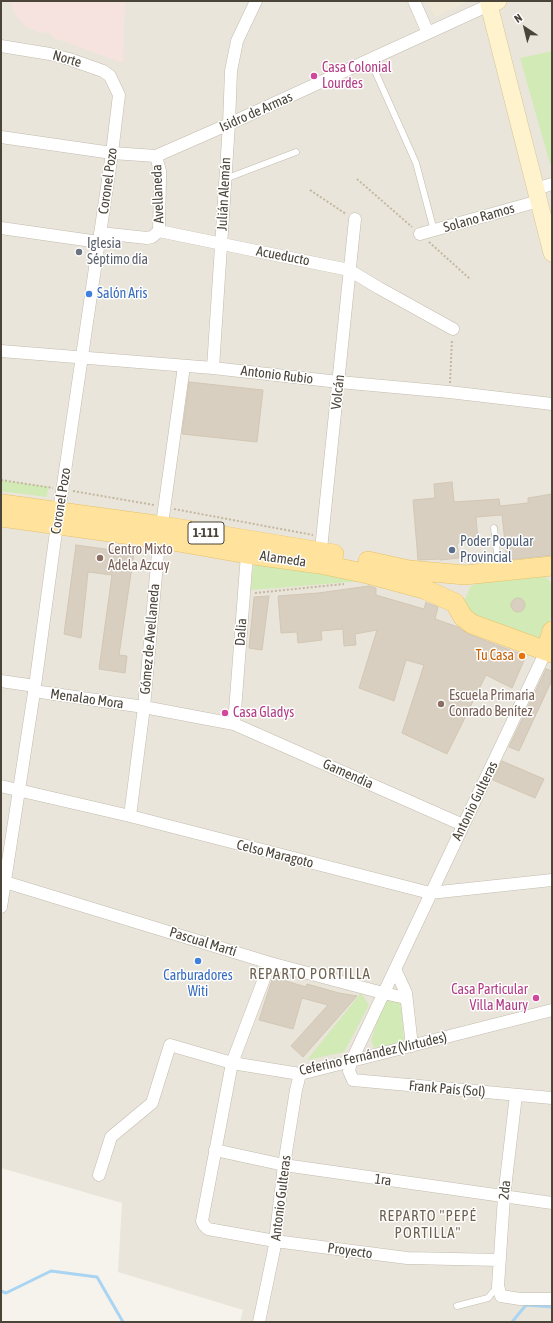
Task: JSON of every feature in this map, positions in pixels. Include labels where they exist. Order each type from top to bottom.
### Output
[{"type":"main road","name":"Alameda","points":[[1,504],[58,519]]},
{"type":"main road","name":"Alameda","points":[[1,517],[58,519],[409,570],[465,575],[551,567]]},
{"type":"main road","name":"Alameda","points":[[321,558],[368,574],[424,589],[455,603]]},
{"type":"main road","points":[[465,575],[455,603],[463,617],[472,624],[549,652]]},
{"type":"main road","name":"Antonio Gulteras","points":[[549,652],[552,631]]},
{"type":"street","name":"Julián Alemán","points":[[213,368],[222,244],[231,70],[234,54],[243,25],[256,1]]},
{"type":"street","points":[[414,1],[428,34]]},
{"type":"street","name":"Isidro de Armas","points":[[1,137],[112,153],[156,156],[494,3]]},
{"type":"street","points":[[494,3],[537,195],[552,253]]},
{"type":"street","name":"Norte","points":[[1,46],[50,54],[103,71],[110,76],[119,95]]},
{"type":"street","name":"Coronel Pozo","points":[[1,907],[3,882],[35,688],[58,519],[112,153],[119,95]]},
{"type":"street","name":"Avellaneda","points":[[156,156],[160,170],[159,232]]},
{"type":"street","name":"Solano Ramos","points":[[420,234],[537,195],[552,184]]},
{"type":"street","name":"Volcán","points":[[321,558],[355,219]]},
{"type":"street","name":"Acueducto","points":[[1,228],[100,237],[147,238],[152,237],[159,232],[349,270],[453,329]]},
{"type":"street","name":"Antonio Rubio","points":[[1,351],[213,368],[552,404]]},
{"type":"street","name":"Gómez de Avellaneda","points":[[130,816],[144,707],[162,533],[184,366]]},
{"type":"street","name":"Dalia","points":[[234,724],[248,547]]},
{"type":"street","name":"Antonio Gulteras","points":[[350,1066],[463,825],[549,652]]},
{"type":"street","name":"Menalao Mora","points":[[1,681],[234,724]]},
{"type":"street","name":"Gamendia","points":[[234,724],[463,825]]},
{"type":"street","name":"Celso Maragoto","points":[[1,786],[130,816],[430,894],[552,880]]},
{"type":"street","name":"Pascual Martí","points":[[3,882],[270,962],[406,998]]},
{"type":"street","points":[[215,1150],[232,1063],[270,962]]},
{"type":"street","points":[[395,969],[406,993],[412,1046]]},
{"type":"street","name":"Ceferino Fernández (Virtudes)","points":[[99,1175],[111,1137],[152,1103],[170,1045],[232,1063],[300,1074],[350,1066],[412,1046],[552,1010]]},
{"type":"street","name":"Frank País (Sol)","points":[[350,1066],[353,1080],[552,1098]]},
{"type":"street","name":"Antonio Gulteras","points":[[259,1322],[275,1241],[284,1165],[300,1074]]},
{"type":"street","name":"2da","points":[[498,1286],[504,1197],[516,1095]]},
{"type":"street","name":"1ra","points":[[215,1150],[284,1165],[552,1204]]},
{"type":"street","name":"Proyecto","points":[[215,1150],[202,1221],[208,1229],[275,1241],[407,1258],[500,1260]]},
{"type":"street","points":[[498,1286],[501,1296],[520,1299],[552,1299]]},
{"type":"lane","points":[[370,60],[416,163],[435,230]]},
{"type":"lane","points":[[225,179],[296,152]]},
{"type":"lane","points":[[494,528],[499,572]]},
{"type":"lane","points":[[457,1306],[488,1298],[498,1286]]},
{"type":"path","points":[[310,190],[355,219]]},
{"type":"path","points":[[449,392],[453,329]]},
{"type":"path","points":[[244,594],[351,584]]},
{"type":"shaded area","points":[[1,1],[552,1],[552,1322],[240,1322],[243,1310],[118,1272],[122,1203],[1,1168]]},
{"type":"shaded area","points":[[6,1],[125,1],[123,63],[54,38],[48,31],[44,34],[26,27],[15,15],[11,3]]},
{"type":"shaded area","points":[[428,1],[469,1],[435,17]]},
{"type":"green space","points":[[552,51],[552,164],[550,164],[520,58]]},
{"type":"green space","points":[[1,480],[48,487],[47,497],[1,491]]},
{"type":"green space","points":[[261,559],[362,581],[251,590],[254,565]]},
{"type":"green space","points":[[540,574],[548,579],[552,585],[552,613],[546,634],[540,640],[467,614],[464,608],[465,600],[470,587],[477,583]]},
{"type":"green space","points":[[361,993],[369,1005],[344,1052],[307,1060]]},
{"type":"green space","points":[[386,996],[401,1000],[404,1043],[374,1048],[371,1040]]},
{"type":"building","points":[[189,382],[263,390],[257,442],[182,434]]},
{"type":"building","points":[[452,482],[454,502],[499,499],[500,506],[528,503],[528,498],[552,494],[552,555],[507,560],[502,515],[476,517],[478,541],[457,543],[459,558],[418,560],[413,500],[435,498],[434,484]]},
{"type":"building","points":[[76,545],[134,553],[119,655],[127,656],[125,673],[99,669],[112,575],[88,572],[81,638],[64,634]]},
{"type":"building","points":[[369,586],[376,588],[376,595],[424,609],[426,602],[438,607],[435,619],[458,627],[468,634],[526,656],[512,688],[486,675],[447,754],[402,733],[424,665],[406,660],[394,701],[359,688],[377,630],[355,634],[356,645],[344,646],[343,629],[321,631],[322,640],[298,643],[297,632],[281,633],[278,596],[318,593]]},
{"type":"building","points":[[269,596],[262,650],[249,648],[254,597]]},
{"type":"building","points":[[515,598],[521,598],[525,602],[525,608],[521,612],[515,612],[511,608],[511,602]]},
{"type":"building","points":[[546,669],[552,671],[552,680],[519,751],[509,747]]},
{"type":"building","points":[[502,761],[544,779],[535,798],[493,780]]},
{"type":"building","points":[[273,977],[306,987],[307,984],[339,993],[357,996],[303,1057],[291,1046],[328,1005],[302,998],[293,1029],[259,1020]]},
{"type":"waterway","points":[[1,1291],[6,1293],[51,1271],[97,1277],[123,1322]]},
{"type":"waterway","points":[[512,1322],[526,1305],[552,1307]]},
{"type":"place","name":"Casa Colonial Lourdes","points":[[314,76]]},
{"type":"place","name":"Iglesia Séptimo día","points":[[79,252]]},
{"type":"place","name":"Salón Aris","points":[[89,294]]},
{"type":"place","name":"Poder Popular Provincial","points":[[452,550]]},
{"type":"place","name":"Centro Mixto Adela Azcuy","points":[[100,558]]},
{"type":"place","name":"Tu Casa","points":[[522,656]]},
{"type":"place","name":"Escuela Primaria Conrado Benítez","points":[[441,704]]},
{"type":"place","name":"Casa Gladys","points":[[225,713]]},
{"type":"place","name":"Carburadores Witi","points":[[198,961]]},
{"type":"place","name":"Casa Particular Villa Maury","points":[[536,998]]},
{"type":"district","name":"REPARTO PORTILLA","points":[[310,974]]},
{"type":"district","name":"REPARTO \"PEPÉ PORTILLA\"","points":[[428,1224]]}]
